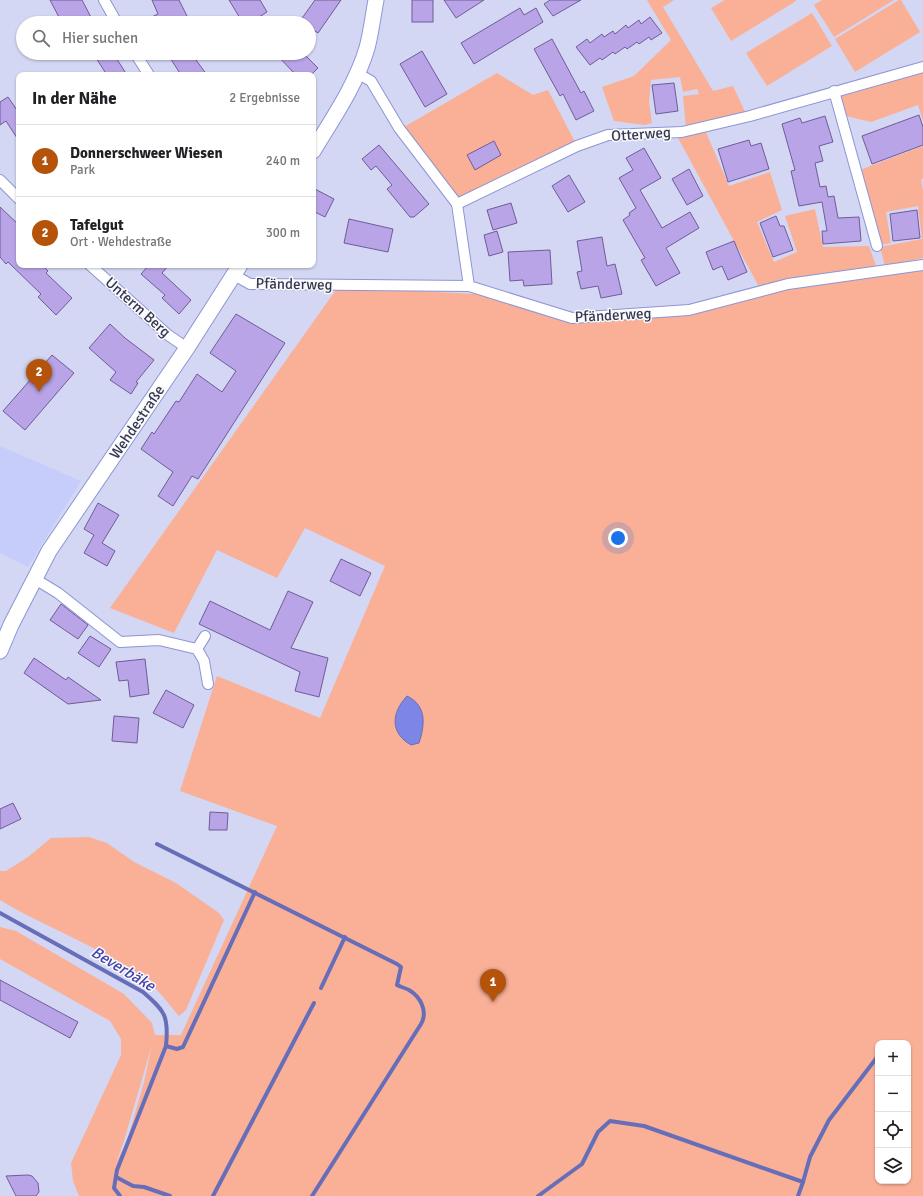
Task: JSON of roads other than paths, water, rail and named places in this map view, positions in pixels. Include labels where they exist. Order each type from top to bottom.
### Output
[{"type":"street","points":[[104,0],[113,16]]},
{"type":"street","points":[[316,146],[357,73],[367,48],[376,0]]},
{"type":"street","points":[[139,60],[147,72]]},
{"type":"street","name":"Otterweg","points":[[457,204],[576,146],[608,135],[682,132],[750,116],[923,67]]},
{"type":"street","points":[[357,73],[370,81],[399,128],[457,204],[469,286]]},
{"type":"street","points":[[834,91],[877,246]]},
{"type":"street","points":[[0,180],[16,196]]},
{"type":"street","name":"Pfänderweg","points":[[237,270],[250,284],[469,286],[572,318],[689,310],[788,284],[923,265]]},
{"type":"street","name":"Unterm Berg","points":[[93,268],[168,335],[187,348]]},
{"type":"street","name":"Wehdestraße","points":[[0,651],[11,625],[50,550],[187,348],[237,270]]},
{"type":"street","points":[[35,579],[58,593],[120,642],[159,640],[197,649],[204,661],[208,684]]},
{"type":"street","points":[[197,649],[205,636]]},
{"type":"water","points":[[407,696],[414,700],[418,705],[423,716],[419,743],[411,745],[399,735],[395,722],[398,709]]},
{"type":"waterway","points":[[157,844],[397,964],[401,967],[397,985],[413,993],[422,1005],[424,1015],[421,1024],[312,1196]]},
{"type":"waterway","points":[[166,1046],[177,1049],[183,1047],[255,892]]},
{"type":"waterway","name":"Beverbäke","points":[[0,913],[143,992],[156,1004],[164,1015],[167,1028],[166,1046],[117,1170],[114,1188],[120,1196]]},
{"type":"waterway","points":[[321,988],[345,937]]},
{"type":"waterway","points":[[213,1196],[314,1003]]},
{"type":"waterway","points":[[803,1182],[810,1157],[829,1120],[875,1060]]},
{"type":"waterway","points":[[538,1196],[582,1164],[598,1132],[610,1121],[644,1126],[803,1182],[798,1196]]},
{"type":"waterway","points":[[116,1177],[133,1186],[144,1187],[170,1196]]},
{"type":"place","name":"Tafelgut","points":[[39,392]]},
{"type":"place","name":"Donnerschweer Wiesen","points":[[493,1002]]}]
